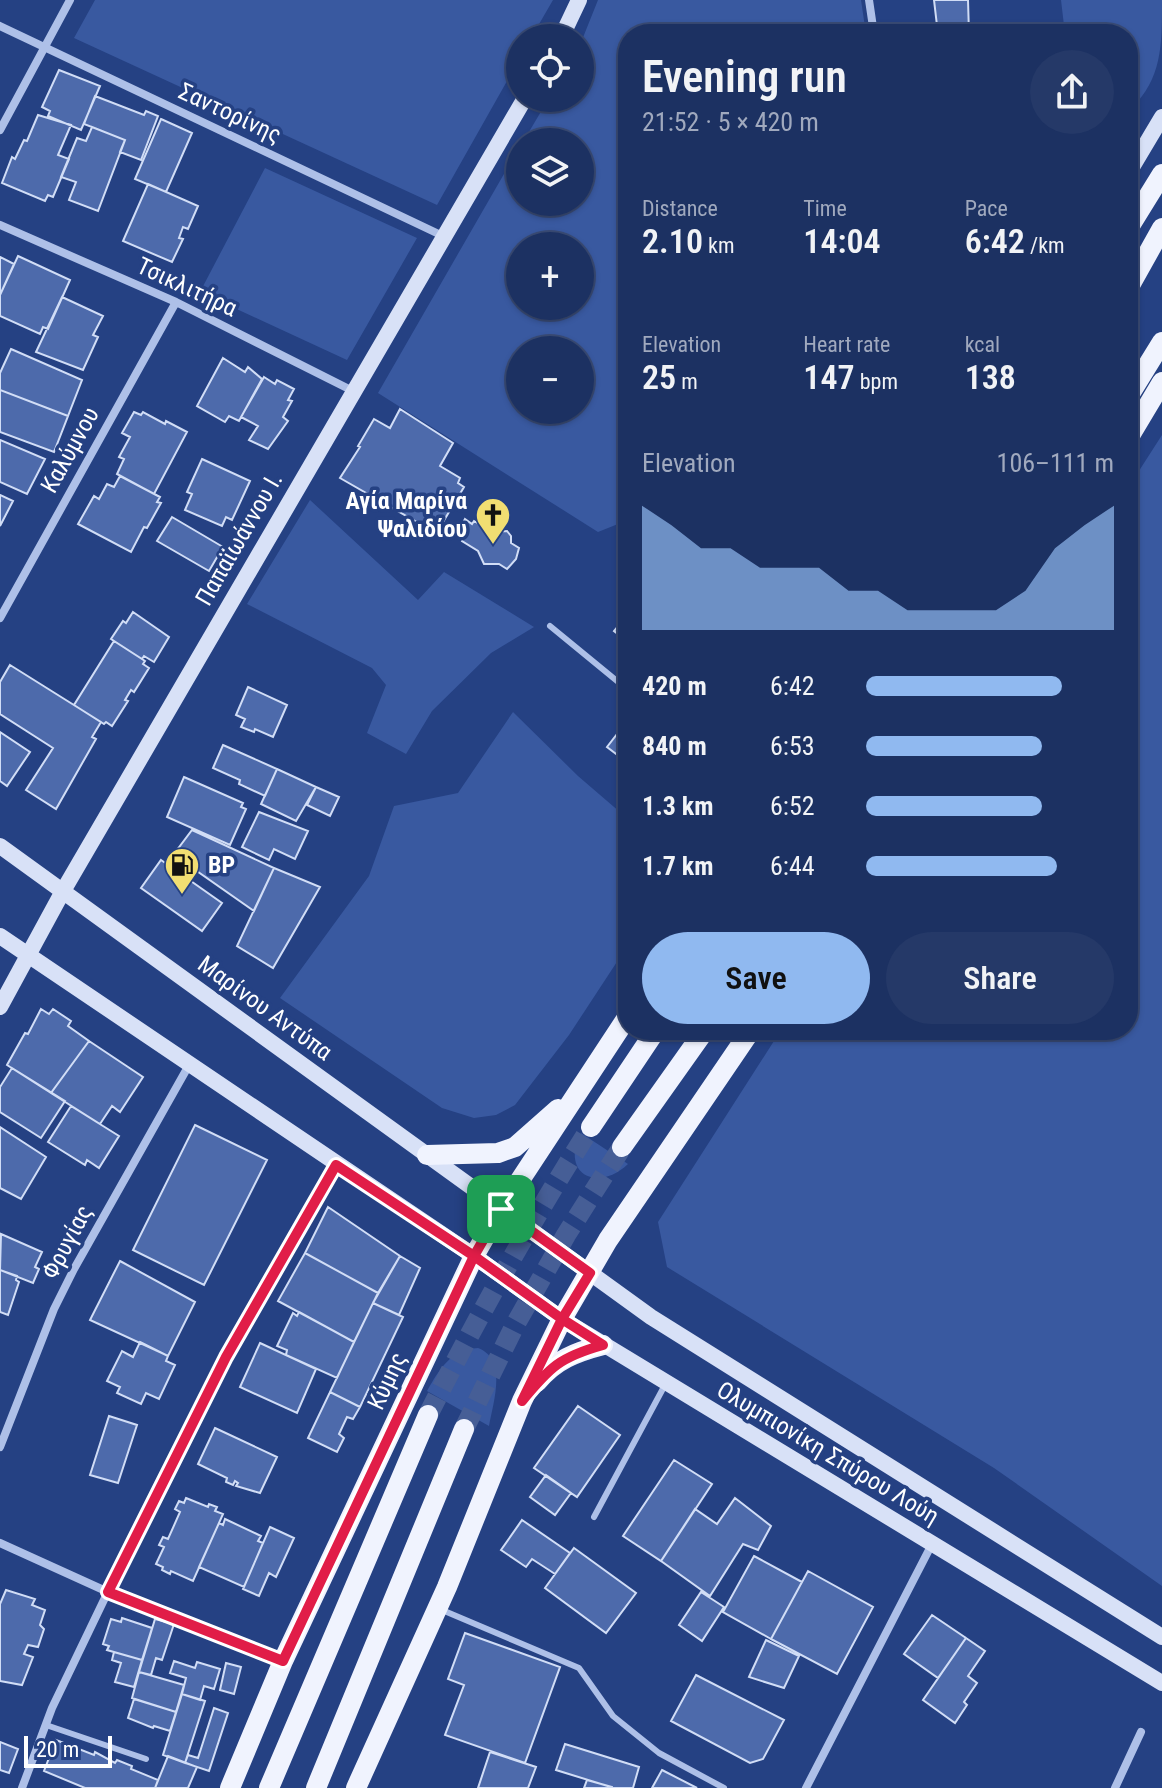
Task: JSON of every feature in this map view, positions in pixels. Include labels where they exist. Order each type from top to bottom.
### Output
[{"type":"main road","points":[[1138,213],[1162,174]]},
{"type":"main road","points":[[1138,271],[1162,228]]},
{"type":"main road","points":[[1138,381],[1162,342]]},
{"type":"main road","points":[[1138,422],[1162,382]]},
{"type":"main road","name":"Κύμης","points":[[230,1788],[283,1661],[474,1256],[501,1209],[618,1031]]},
{"type":"main road","points":[[591,1127],[649,1040]]},
{"type":"main road","points":[[622,1147],[698,1040]]},
{"type":"main road","points":[[356,1788],[438,1608],[522,1401],[562,1319],[608,1240],[744,1040]]},
{"type":"main road","points":[[427,1155],[498,1153],[515,1147],[579,1090]]},
{"type":"main road","points":[[522,1401],[547,1370],[566,1357],[603,1345]]},
{"type":"main road","points":[[269,1788],[428,1415]]},
{"type":"main road","points":[[316,1788],[464,1429]]},
{"type":"street","points":[[0,130],[70,0]]},
{"type":"street","points":[[568,24],[579,0]]},
{"type":"street","points":[[869,0],[873,24]]},
{"type":"street","name":"Σαντορίνης","points":[[0,26],[443,236]]},
{"type":"street","name":"Παπαϊωάννου Ι.","points":[[0,1007],[63,891],[517,112]]},
{"type":"street","points":[[1138,157],[1162,117]]},
{"type":"street","name":"Τσικλιτήρα","points":[[0,225],[176,302],[353,391]]},
{"type":"street","name":"Καλύμνου","points":[[0,618],[176,302]]},
{"type":"street","name":"Μαρίνου Αντύπα","points":[[0,846],[501,1209]]},
{"type":"street","points":[[0,936],[474,1256]]},
{"type":"street","name":"Φρυγίας","points":[[0,1447],[54,1309],[189,1065]]},
{"type":"street","points":[[22,1788],[46,1725],[108,1592],[226,1357],[336,1165]]},
{"type":"street","name":"Ολυμπιονίκη Σπύρου Λούη","points":[[501,1209],[651,1317],[1162,1637]]},
{"type":"street","name":"Ολυμπιονίκη Σπύρου Λούη","points":[[474,1256],[603,1345],[1162,1683]]},
{"type":"street","points":[[0,1543],[108,1592],[283,1661]]},
{"type":"street","points":[[806,1788],[932,1544]]},
{"type":"street","points":[[1115,1788],[1141,1732]]},
{"type":"lane","points":[[550,626],[618,682]]},
{"type":"lane","points":[[594,1517],[666,1383]]},
{"type":"lane","points":[[438,1608],[579,1668],[613,1716],[659,1753],[724,1788]]},
{"type":"lane","points":[[46,1725],[146,1759]]},
{"type":"shaded area","points":[[95,0],[553,0],[539,24],[506,24],[506,83],[437,205],[74,38]]},
{"type":"shaded area","points":[[598,0],[861,0],[865,24],[618,24],[618,524],[598,532],[378,393],[506,170],[506,216],[594,216],[594,128],[531,128],[541,112],[594,112],[594,24],[588,24]]},
{"type":"shaded area","points":[[1061,0],[1162,0],[1158,60],[1149,86],[1138,101],[1138,24],[1064,24]]},
{"type":"shaded area","points":[[265,168],[417,238],[347,360],[200,292]]},
{"type":"shaded area","points":[[1162,435],[1162,1586],[994,1468],[667,1267],[658,1222],[775,1040],[1138,1040],[1138,472]]},
{"type":"shaded area","points":[[310,500],[418,600],[444,572],[534,627],[491,653],[432,711],[406,754],[367,733],[386,685],[372,668],[247,604]]},
{"type":"shaded area","points":[[513,712],[618,810],[618,960],[569,1035],[515,1105],[496,1115],[474,1118],[442,1108],[280,998],[369,876],[394,806],[458,793]]},
{"type":"shaded area","points":[[581,1133],[628,1164],[604,1177],[594,1178],[585,1174],[578,1168],[575,1159]]},
{"type":"shaded area","points":[[478,1348],[487,1354],[496,1371],[489,1426],[427,1391],[441,1368],[453,1357]]},
{"type":"building","points":[[934,0],[968,0],[969,24],[937,24]]},
{"type":"building","points":[[59,70],[100,86],[81,130],[48,116],[50,111],[42,107]]},
{"type":"building","points":[[95,96],[144,115],[146,111],[158,116],[141,160],[120,152],[125,140],[84,124]]},
{"type":"building","points":[[38,115],[71,125],[58,155],[69,159],[53,197],[48,195],[45,201],[2,183],[12,157],[15,159],[24,140],[27,141]]},
{"type":"building","points":[[161,119],[192,133],[166,192],[135,179]]},
{"type":"building","points":[[92,127],[125,140],[98,211],[69,200],[76,182],[61,177],[77,138],[86,141]]},
{"type":"building","points":[[148,184],[198,206],[188,229],[183,227],[179,238],[183,239],[172,262],[123,241]]},
{"type":"building","points":[[18,256],[70,280],[48,329],[43,327],[40,334],[0,316],[0,295]]},
{"type":"building","points":[[0,257],[14,264],[0,295]]},
{"type":"building","points":[[62,297],[103,316],[93,335],[98,337],[83,370],[36,352]]},
{"type":"building","points":[[11,349],[82,380],[68,416],[0,390],[0,373]]},
{"type":"building","points":[[223,358],[245,372],[248,367],[262,379],[239,421],[229,416],[225,422],[197,406]]},
{"type":"building","points":[[264,377],[275,384],[277,380],[294,389],[288,400],[292,401],[283,417],[288,421],[268,449],[249,440],[258,426],[241,417]]},
{"type":"building","points":[[0,390],[68,416],[54,452],[0,432]]},
{"type":"building","points":[[400,409],[453,443],[440,466],[460,478],[458,483],[464,487],[440,527],[434,523],[429,529],[340,478],[374,419],[390,428]]},
{"type":"building","points":[[134,412],[141,415],[143,412],[187,432],[154,494],[117,474],[124,459],[119,457],[130,437],[122,433]]},
{"type":"building","points":[[0,440],[45,459],[27,494],[0,482]]},
{"type":"building","points":[[202,459],[250,481],[232,520],[226,517],[222,526],[185,510],[192,494],[187,492]]},
{"type":"building","points":[[120,476],[160,497],[157,502],[161,503],[131,552],[78,524],[94,496],[99,499],[107,484],[114,487]]},
{"type":"building","points":[[0,495],[13,501],[0,526]]},
{"type":"building","points":[[172,517],[223,547],[209,571],[157,541]]},
{"type":"building","name":"Αγία Μαρίνα Ψαλιδίου","points":[[465,519],[493,532],[507,531],[511,543],[519,548],[516,559],[507,569],[499,564],[484,564],[478,551],[462,541],[463,538],[457,534]]},
{"type":"building","points":[[133,612],[169,637],[154,662],[144,656],[142,659],[111,639]]},
{"type":"building","points":[[114,641],[145,661],[143,664],[149,668],[134,692],[131,690],[125,700],[128,701],[112,726],[74,705]]},
{"type":"building","points":[[10,665],[101,722],[92,737],[96,739],[56,809],[26,790],[53,748],[0,714],[0,682]]},
{"type":"building","points":[[248,687],[287,705],[273,737],[241,727],[245,719],[236,715]]},
{"type":"building","points":[[0,732],[30,752],[7,786],[0,781]]},
{"type":"building","points":[[618,733],[618,755],[607,747]]},
{"type":"building","points":[[223,745],[277,769],[265,796],[213,768]]},
{"type":"building","points":[[277,769],[316,787],[296,821],[261,804]]},
{"type":"building","points":[[184,777],[243,803],[241,807],[246,809],[230,845],[167,817]]},
{"type":"building","points":[[316,787],[339,797],[330,816],[307,805]]},
{"type":"building","points":[[259,812],[308,831],[295,859],[274,849],[269,860],[242,847]]},
{"type":"building","points":[[192,830],[274,868],[254,911],[184,862],[188,857],[177,850]]},
{"type":"building","name":"BP","points":[[161,860],[222,903],[202,931],[141,888]]},
{"type":"building","points":[[274,868],[320,887],[273,968],[237,946]]},
{"type":"building","points":[[41,1009],[49,1014],[53,1009],[71,1021],[68,1026],[89,1041],[51,1093],[7,1065]]},
{"type":"building","points":[[89,1041],[143,1077],[120,1112],[112,1106],[100,1124],[51,1093]]},
{"type":"building","points":[[12,1068],[65,1101],[41,1138],[0,1112],[0,1087]]},
{"type":"building","points":[[71,1106],[119,1136],[99,1168],[87,1160],[85,1165],[48,1142]]},
{"type":"building","points":[[195,1125],[267,1160],[204,1285],[133,1250]]},
{"type":"building","points":[[0,1127],[46,1157],[21,1199],[0,1188]]},
{"type":"building","points":[[328,1207],[400,1256],[378,1293],[305,1253]]},
{"type":"building","points":[[1,1234],[42,1252],[35,1267],[39,1269],[33,1283],[0,1270]]},
{"type":"building","points":[[305,1253],[378,1293],[354,1342],[278,1301]]},
{"type":"building","points":[[400,1256],[420,1268],[399,1315],[373,1303]]},
{"type":"building","points":[[120,1261],[195,1302],[168,1356],[90,1320]]},
{"type":"building","points":[[0,1270],[17,1276],[19,1282],[8,1315],[0,1312]]},
{"type":"building","points":[[373,1303],[403,1317],[360,1407],[330,1392]]},
{"type":"building","points":[[299,1312],[354,1342],[337,1378],[286,1355],[287,1350],[277,1346],[293,1313],[297,1316]]},
{"type":"building","points":[[140,1342],[168,1356],[166,1361],[175,1365],[159,1399],[146,1393],[141,1404],[117,1393],[120,1387],[107,1381],[122,1351],[133,1357]]},
{"type":"building","points":[[260,1343],[316,1369],[297,1413],[240,1387]]},
{"type":"building","points":[[330,1392],[360,1407],[353,1419],[347,1417],[339,1434],[344,1438],[337,1452],[308,1438]]},
{"type":"building","points":[[578,1406],[620,1435],[577,1497],[534,1468]]},
{"type":"building","points":[[109,1416],[137,1425],[118,1483],[90,1475]]},
{"type":"building","points":[[215,1428],[277,1457],[260,1493],[236,1486],[238,1483],[235,1481],[233,1485],[226,1482],[227,1478],[198,1464]]},
{"type":"building","points":[[674,1460],[712,1484],[661,1561],[623,1536]]},
{"type":"building","points":[[546,1475],[571,1493],[555,1515],[530,1497]]},
{"type":"building","points":[[186,1498],[208,1507],[209,1504],[217,1507],[215,1511],[223,1514],[193,1581],[171,1571],[170,1574],[156,1564],[164,1547],[159,1545],[163,1537],[168,1539],[180,1512],[175,1509],[179,1501],[184,1503]]},
{"type":"building","points":[[735,1498],[771,1526],[758,1550],[743,1544],[710,1596],[661,1561],[695,1509],[717,1524]]},
{"type":"building","points":[[225,1519],[261,1536],[258,1541],[263,1543],[244,1587],[199,1567],[219,1523],[223,1525]]},
{"type":"building","points":[[522,1520],[570,1553],[555,1574],[532,1559],[526,1567],[501,1550]]},
{"type":"building","points":[[270,1527],[294,1538],[276,1577],[269,1573],[259,1596],[243,1589]]},
{"type":"building","points":[[574,1548],[636,1593],[606,1633],[545,1588]]},
{"type":"building","points":[[754,1556],[802,1582],[771,1639],[723,1612]]},
{"type":"building","points":[[808,1571],[873,1607],[837,1674],[771,1639]]},
{"type":"building","points":[[6,1590],[35,1599],[32,1605],[45,1610],[40,1625],[44,1629],[38,1647],[28,1645],[24,1654],[33,1657],[22,1685],[0,1681],[0,1604]]},
{"type":"building","points":[[701,1592],[724,1607],[702,1641],[679,1625]]},
{"type":"building","points":[[932,1615],[966,1638],[938,1678],[904,1654]]},
{"type":"building","points":[[122,1618],[152,1628],[142,1660],[107,1650],[109,1646],[103,1644],[111,1619],[121,1622]]},
{"type":"building","points":[[155,1619],[174,1624],[162,1660],[156,1658],[151,1675],[139,1672]]},
{"type":"building","points":[[465,1633],[560,1667],[525,1763],[445,1735],[464,1685],[448,1679]]},
{"type":"building","points":[[966,1638],[985,1651],[968,1676],[977,1683],[955,1723],[923,1700]]},
{"type":"building","points":[[766,1640],[799,1656],[784,1688],[749,1677]]},
{"type":"building","points":[[114,1652],[142,1660],[134,1687],[115,1682],[121,1663],[112,1660]]},
{"type":"building","points":[[174,1661],[195,1668],[197,1662],[220,1669],[214,1689],[204,1686],[200,1700],[182,1694],[186,1678],[170,1673]]},
{"type":"building","points":[[226,1663],[241,1667],[234,1694],[220,1690]]},
{"type":"building","points":[[139,1672],[184,1685],[176,1712],[132,1698]]},
{"type":"building","points":[[696,1675],[784,1720],[763,1759],[750,1763],[671,1721]]},
{"type":"building","points":[[182,1694],[205,1701],[185,1763],[163,1755]]},
{"type":"building","points":[[134,1699],[176,1712],[170,1731],[128,1718]]},
{"type":"building","points":[[214,1708],[228,1713],[209,1771],[185,1763],[188,1755],[198,1758]]},
{"type":"building","points":[[56,1740],[94,1755],[95,1752],[115,1763],[117,1760],[132,1766],[131,1769],[158,1780],[155,1788],[85,1788],[44,1771]]},
{"type":"building","points":[[0,1742],[18,1749],[9,1773],[0,1770]]},
{"type":"building","points":[[565,1744],[639,1767],[633,1788],[614,1788],[556,1770]]},
{"type":"building","points":[[490,1752],[536,1767],[528,1788],[478,1788]]},
{"type":"building","points":[[168,1756],[197,1767],[188,1788],[155,1788]]},
{"type":"building","points":[[662,1770],[697,1788],[652,1788]]},
{"type":"building","points":[[587,1780],[612,1787],[612,1788],[584,1788]]},
{"type":"tunnel","points":[[428,1415],[506,1269],[591,1127]]},
{"type":"tunnel","points":[[464,1429],[515,1325],[566,1235],[622,1147]]},
{"type":"place","name":"Αγία Μαρίνα Ψαλιδίου","points":[[493,546]]},
{"type":"place","name":"BP","points":[[182,896]]},
{"type":"route","points":[[501,1209],[474,1256],[336,1165],[226,1357],[108,1592],[283,1661],[474,1256],[562,1319],[522,1401],[547,1370],[566,1357],[603,1345],[562,1319],[590,1273],[501,1209]]}]
